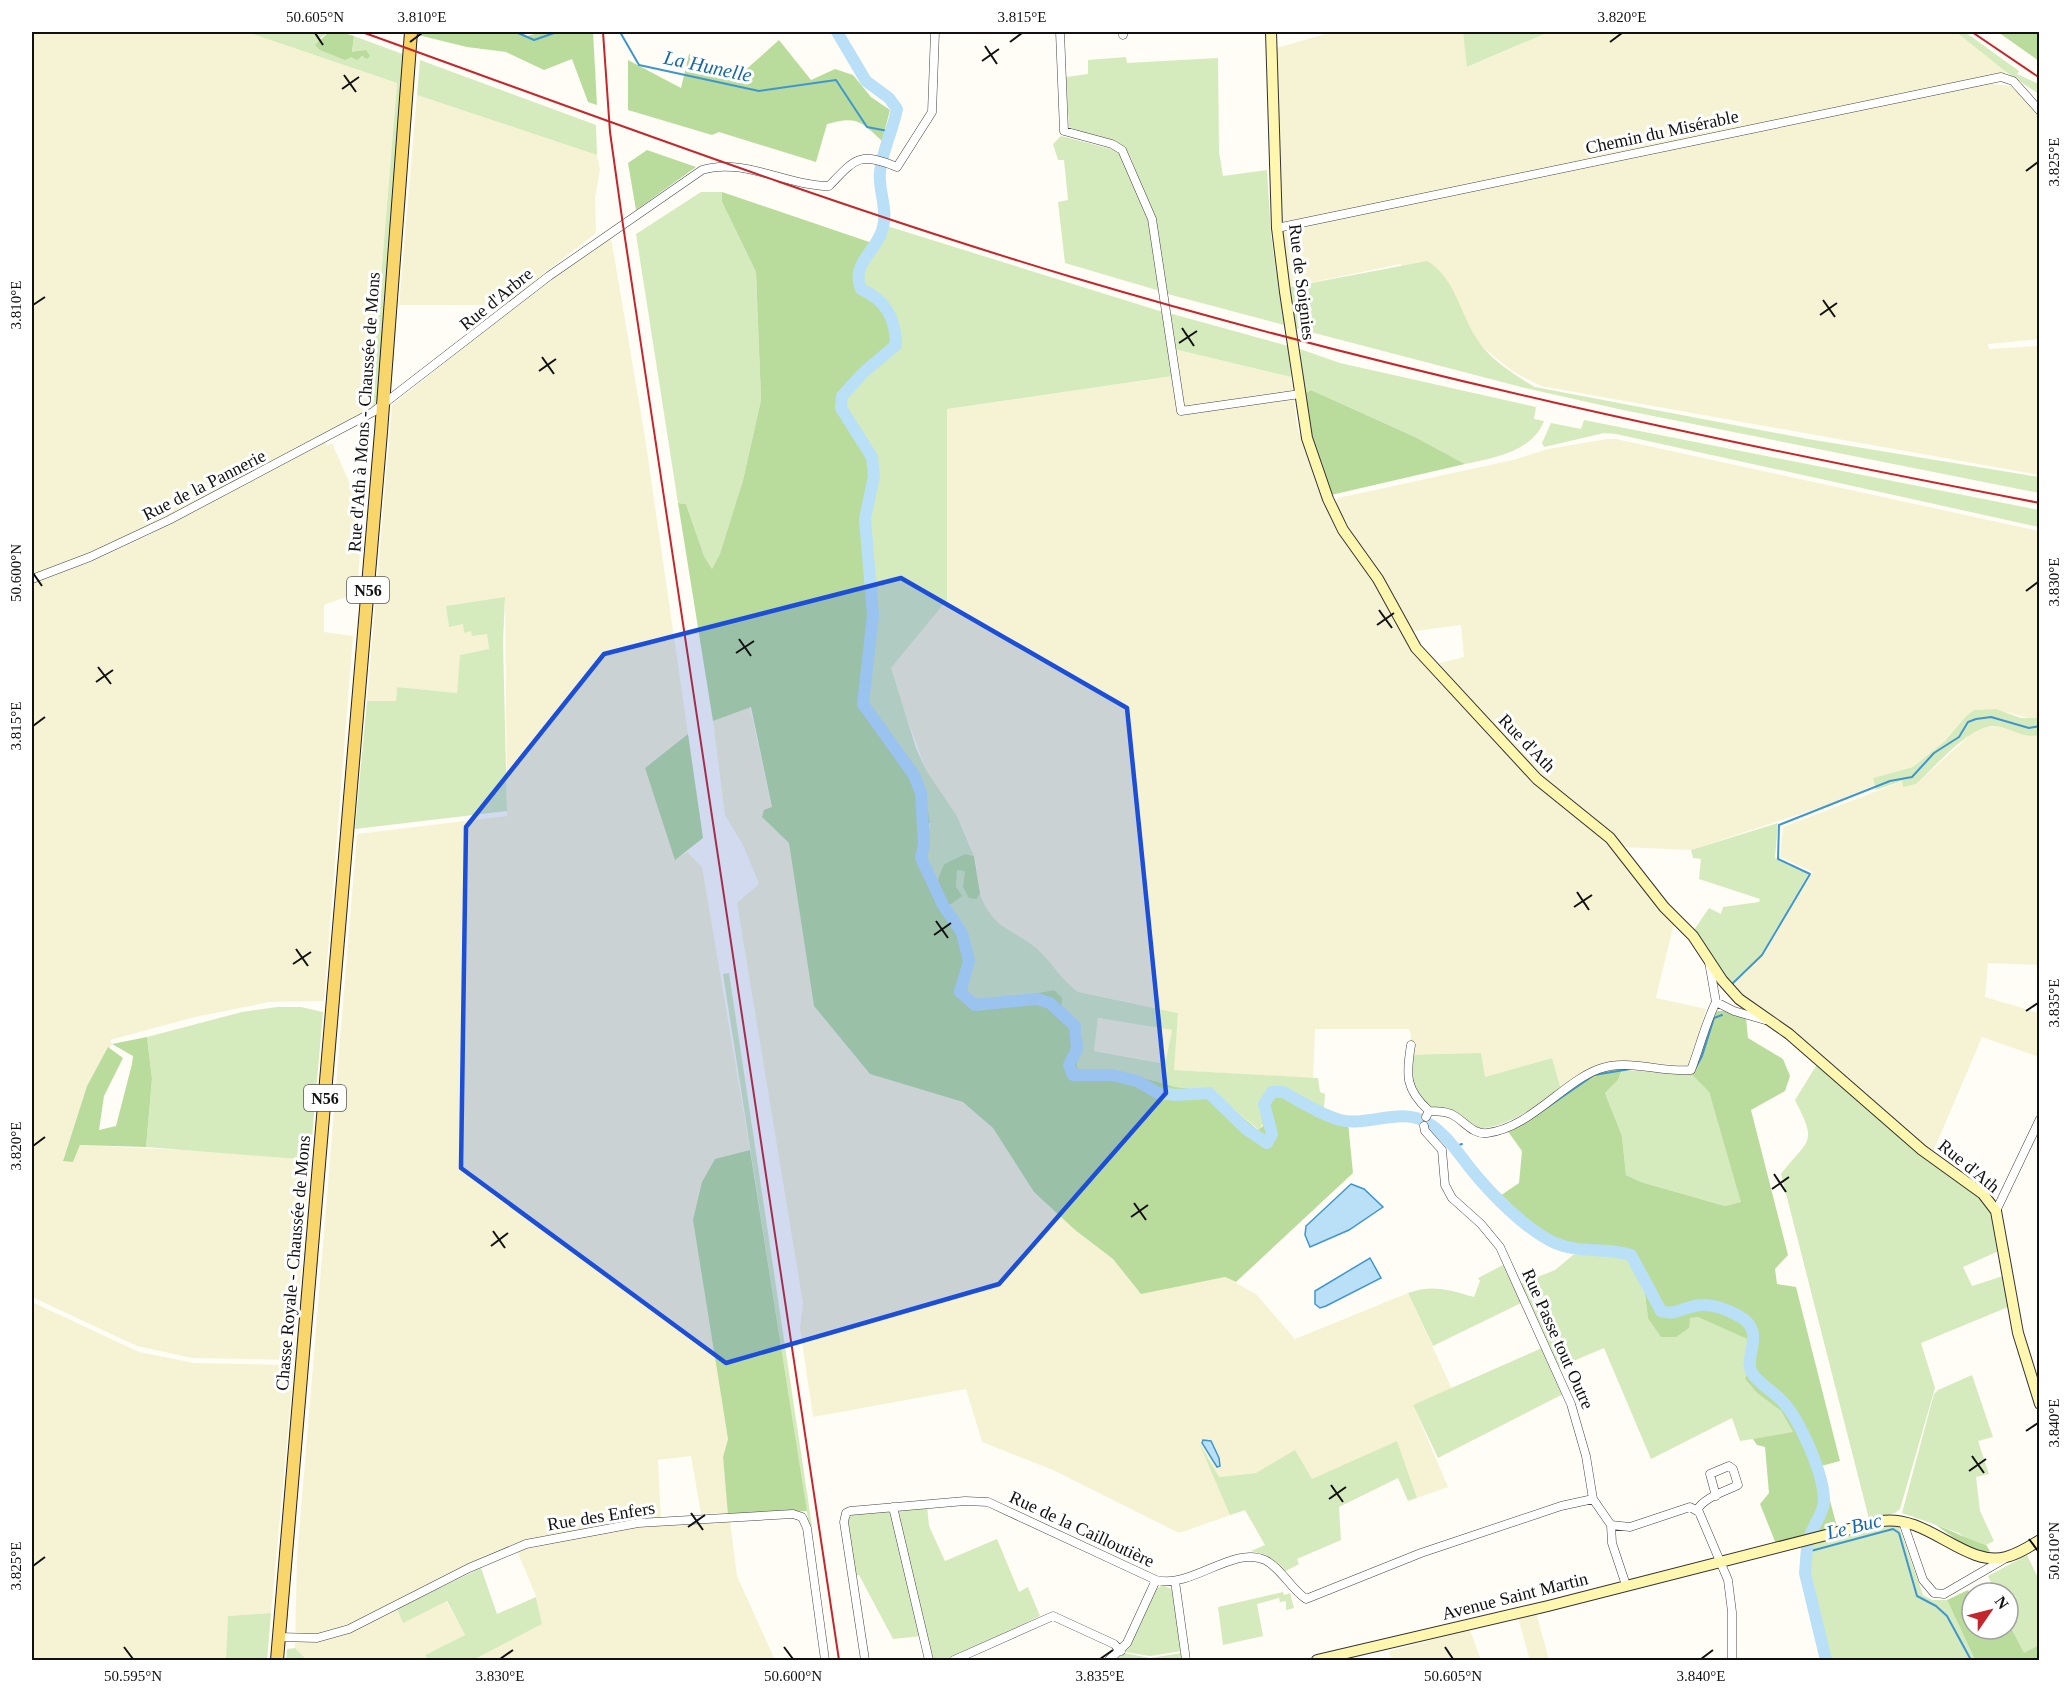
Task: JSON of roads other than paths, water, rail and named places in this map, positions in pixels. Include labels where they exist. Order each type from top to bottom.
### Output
[{"type":"main road","name":"Rue d'Ath à Mons - Chaussée de Mons","points":[[347,832],[411,32]]},
{"type":"main road","name":"Chasse Royale - Chaussée de Mons","points":[[277,1660],[347,832]]},
{"type":"street","name":"Rue d'Arbre","points":[[382,404],[452,353],[549,276],[702,170],[716,166],[742,169],[811,186],[829,186],[850,163],[859,158],[873,158],[897,167],[932,112],[935,32]]},
{"type":"street","points":[[1060,32],[1064,131],[1112,144],[1122,150],[1152,219],[1181,411],[1300,393]]},
{"type":"street","name":"Rue de Soignies","points":[[1271,32],[1277,228],[1300,393],[1307,438],[1318,472],[1343,530]]},
{"type":"street","name":"Chemin du Misérable","points":[[1277,228],[2001,77],[2013,81],[2040,111]]},
{"type":"street","name":"Rue de la Pannerie","points":[[32,579],[95,555],[179,515],[373,412],[382,404]]},
{"type":"street","name":"Rue d'Ath","points":[[1343,530],[1378,579],[1416,648],[1537,779],[1610,838],[1664,907],[1693,936],[1709,961],[1739,999],[1790,1034],[1923,1151],[1983,1194],[1996,1211],[2018,1334],[2040,1404]]},
{"type":"street","name":"Rue d'Ath","points":[[1709,961],[1716,1002],[1734,1011],[1767,1020]]},
{"type":"street","points":[[1412,1045],[1408,1066],[1410,1089],[1427,1114],[1453,1115],[1478,1133],[1489,1133],[1544,1107],[1587,1074],[1599,1068],[1615,1066],[1691,1070],[1701,1046],[1707,1019],[1716,1002]]},
{"type":"street","points":[[1996,1211],[2040,1119]]},
{"type":"street","name":"Rue Passe tout Outre","points":[[1424,1126],[1442,1150],[1444,1160],[1442,1172],[1451,1196],[1490,1232],[1508,1261],[1527,1311],[1571,1404],[1587,1456],[1593,1499],[1611,1525],[1612,1543],[1626,1586]]},
{"type":"street","points":[[1697,1510],[1700,1505],[1716,1496]]},
{"type":"street","name":"Rue de la Cailloutière","points":[[865,1660],[845,1533],[846,1513],[988,1502],[1156,1580],[1175,1581],[1240,1558],[1254,1557],[1265,1560],[1296,1592],[1306,1599],[1421,1553],[1542,1512],[1593,1499]]},
{"type":"street","points":[[1611,1525],[1630,1527],[1690,1507],[1697,1510],[1722,1561],[1730,1594],[1732,1660]]},
{"type":"street","points":[[893,1508],[929,1660]]},
{"type":"street","name":"Rue des Enfers","points":[[279,1637],[317,1638],[349,1629],[470,1568],[526,1544],[638,1523],[793,1514],[802,1517],[807,1528],[825,1660]]},
{"type":"street","name":"Avenue Saint Martin","points":[[1317,1660],[1626,1586],[1881,1521],[1904,1522]]},
{"type":"street","points":[[1904,1522],[1923,1527],[1985,1558],[2008,1557]]},
{"type":"street","points":[[1904,1522],[1923,1580],[1934,1593],[1944,1594],[2040,1540]]},
{"type":"street","points":[[1109,1660],[1121,1651],[1156,1580]]},
{"type":"street","points":[[1175,1581],[1185,1660]]},
{"type":"street","points":[[954,1660],[1053,1616],[1114,1644],[1121,1651]]},
{"type":"water","points":[[1351,1184],[1364,1189],[1383,1207],[1349,1230],[1310,1247],[1305,1235],[1306,1226]]},
{"type":"water","points":[[1370,1258],[1381,1278],[1326,1306],[1320,1308],[1315,1304],[1315,1291]]},
{"type":"water","points":[[1203,1440],[1211,1441],[1220,1466],[1217,1467],[1202,1443]]},
{"type":"waterway","name":"La Hunelle","points":[[516,32],[534,40],[557,32]]},
{"type":"waterway","name":"La Hunelle","points":[[620,32],[639,65],[759,91],[836,80],[867,127],[893,132]]},
{"type":"waterway","points":[[837,32],[866,81],[889,98],[897,109],[880,172],[883,227],[859,272],[861,289],[870,293],[888,311],[894,327],[896,345],[864,372],[842,396],[841,408],[872,457],[874,476],[865,519],[873,615],[863,704],[914,775],[921,793],[924,844],[921,858],[943,905],[962,933],[969,961],[960,992],[975,1005],[1037,999],[1050,1003],[1075,1026],[1077,1049],[1069,1065],[1073,1075],[1112,1075],[1137,1081],[1158,1093],[1177,1095],[1209,1093],[1246,1129],[1267,1143],[1272,1134],[1264,1104],[1272,1092],[1283,1092],[1340,1120],[1361,1121],[1405,1116],[1426,1122],[1445,1137],[1498,1199],[1544,1237],[1564,1246],[1631,1255],[1661,1311],[1672,1312],[1698,1305],[1708,1305],[1722,1308],[1739,1316],[1752,1329],[1753,1344],[1750,1360],[1752,1373],[1789,1410],[1810,1448],[1820,1477],[1824,1501],[1808,1543]]},
{"type":"waterway","points":[[1731,985],[1762,955],[1810,874],[1778,859],[1779,825],[1890,781],[1912,777],[1934,753],[1959,737],[1968,722],[1991,717],[2029,728],[2040,726]]},
{"type":"waterway","points":[[1695,1069],[1702,1056],[1714,1018],[1722,1015]]},
{"type":"waterway","points":[[1536,1115],[1594,1075],[1630,1069]]},
{"type":"waterway","points":[[1453,1147],[1462,1144]]},
{"type":"waterway","name":"Le Buc","points":[[1807,1552],[1893,1529],[1899,1533],[1917,1596],[1936,1606],[1947,1616],[1971,1660]]},
{"type":"waterway","points":[[1807,1548],[1805,1573],[1826,1660]]},
{"type":"railway","points":[[362,32],[717,160],[895,221],[1075,278],[1194,312],[1554,403],[1796,455],[2040,503]]},
{"type":"railway","points":[[603,32],[610,132],[623,225],[839,1660]]},
{"type":"railway","points":[[1972,32],[2040,78]]}]
